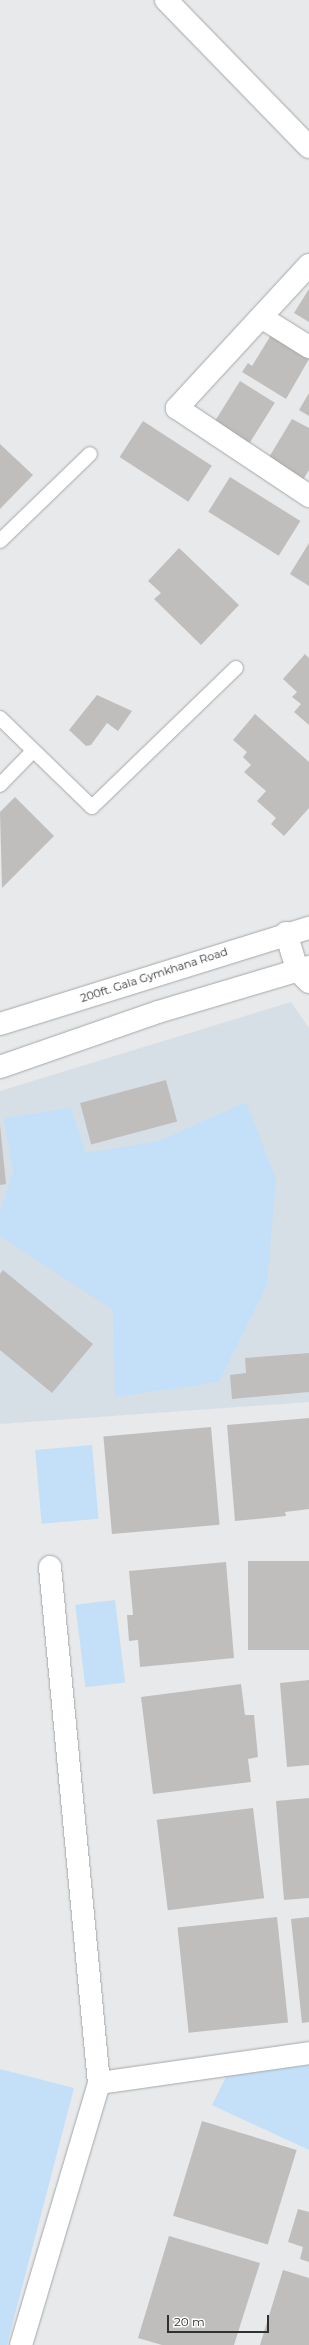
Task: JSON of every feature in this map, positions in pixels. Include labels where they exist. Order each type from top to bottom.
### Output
[{"type":"street","points":[[166,0],[309,147]]},
{"type":"street","points":[[309,265],[177,408],[309,496]]},
{"type":"street","points":[[261,317],[309,347]]},
{"type":"street","name":"200ft. Gala Gymkhana Road","points":[[0,1024],[309,928]]},
{"type":"street","points":[[0,1067],[158,1012],[305,973],[286,934]]},
{"type":"street","points":[[21,2345],[99,2083],[50,1567]]},
{"type":"street","points":[[99,2083],[309,2053]]},
{"type":"lane","points":[[0,541],[90,454]]},
{"type":"lane","points":[[0,718],[92,807],[236,668]]},
{"type":"lane","points":[[0,785],[33,751]]},
{"type":"shaded area","points":[[291,1002],[309,1028],[309,1402],[0,1424],[0,1091]]},
{"type":"shaded area","points":[[246,1102],[276,1179],[267,1285],[219,1382],[115,1397],[113,1310],[0,1236],[0,1212],[13,1173],[4,1118],[71,1108],[86,1153],[159,1141]]},
{"type":"shaded area","points":[[92,1445],[98,1519],[42,1524],[35,1450]]},
{"type":"shaded area","points":[[115,1600],[125,1682],[85,1687],[75,1605]]},
{"type":"shaded area","points":[[309,2065],[309,2150],[212,2105],[227,2075]]},
{"type":"shaded area","points":[[0,2069],[74,2088],[7,2345],[0,2345]]},
{"type":"building","points":[[309,289],[309,322],[294,313]]},
{"type":"building","points":[[271,335],[309,359],[286,399],[242,372],[248,363],[252,366]]},
{"type":"building","points":[[240,381],[275,403],[249,444],[214,423]]},
{"type":"building","points":[[309,393],[309,416],[299,410]]},
{"type":"building","points":[[292,419],[309,428],[309,470],[303,480],[268,459]]},
{"type":"building","points":[[143,421],[212,466],[188,502],[120,457]]},
{"type":"building","points":[[0,444],[33,475],[0,509]]},
{"type":"building","points":[[230,477],[300,521],[279,556],[208,512]]},
{"type":"building","points":[[309,543],[309,586],[290,574]]},
{"type":"building","points":[[179,548],[239,605],[201,645],[154,599],[161,593],[148,581]]},
{"type":"building","points":[[305,654],[309,658],[309,725],[294,712],[301,704],[292,697],[297,692],[283,679]]},
{"type":"building","points":[[97,695],[132,711],[118,731],[107,723],[91,745],[86,746],[69,730]]},
{"type":"building","points":[[255,714],[309,762],[309,808],[284,836],[271,824],[276,818],[257,801],[266,791],[244,772],[251,765],[243,757],[247,752],[233,740]]},
{"type":"building","points":[[15,797],[54,836],[2,888],[0,812]]},
{"type":"building","points":[[166,1080],[177,1122],[91,1145],[80,1103]]},
{"type":"building","points":[[0,1125],[6,1184],[0,1185]]},
{"type":"building","points":[[3,1270],[93,1344],[52,1393],[0,1350],[0,1274]]},
{"type":"building","points":[[309,1353],[309,1392],[232,1399],[230,1375],[246,1373],[245,1358]]},
{"type":"building","points":[[309,1418],[309,1509],[285,1512],[286,1516],[235,1521],[227,1425]]},
{"type":"building","points":[[211,1427],[220,1525],[112,1534],[103,1436]]},
{"type":"building","points":[[248,1561],[309,1561],[309,1650],[248,1650]]},
{"type":"building","points":[[226,1562],[234,1658],[140,1667],[138,1640],[129,1641],[127,1615],[133,1615],[129,1571]]},
{"type":"building","points":[[309,1680],[309,1765],[287,1767],[280,1683]]},
{"type":"building","points":[[241,1684],[245,1715],[254,1715],[258,1757],[248,1759],[251,1782],[153,1794],[141,1697]]},
{"type":"building","points":[[309,1798],[309,1898],[284,1900],[276,1801]]},
{"type":"building","points":[[253,1808],[264,1898],[168,1910],[157,1820]]},
{"type":"building","points":[[277,1917],[288,2022],[189,2033],[178,1927]]},
{"type":"building","points":[[309,1917],[309,2022],[302,2023],[291,1919]]},
{"type":"building","points":[[202,2121],[297,2150],[268,2245],[173,2216]]},
{"type":"building","points":[[298,2209],[309,2212],[309,2262],[300,2259],[303,2247],[288,2242]]},
{"type":"building","points":[[169,2236],[260,2263],[234,2345],[162,2345],[138,2338]]},
{"type":"building","points":[[283,2270],[309,2278],[309,2345],[260,2345]]}]
